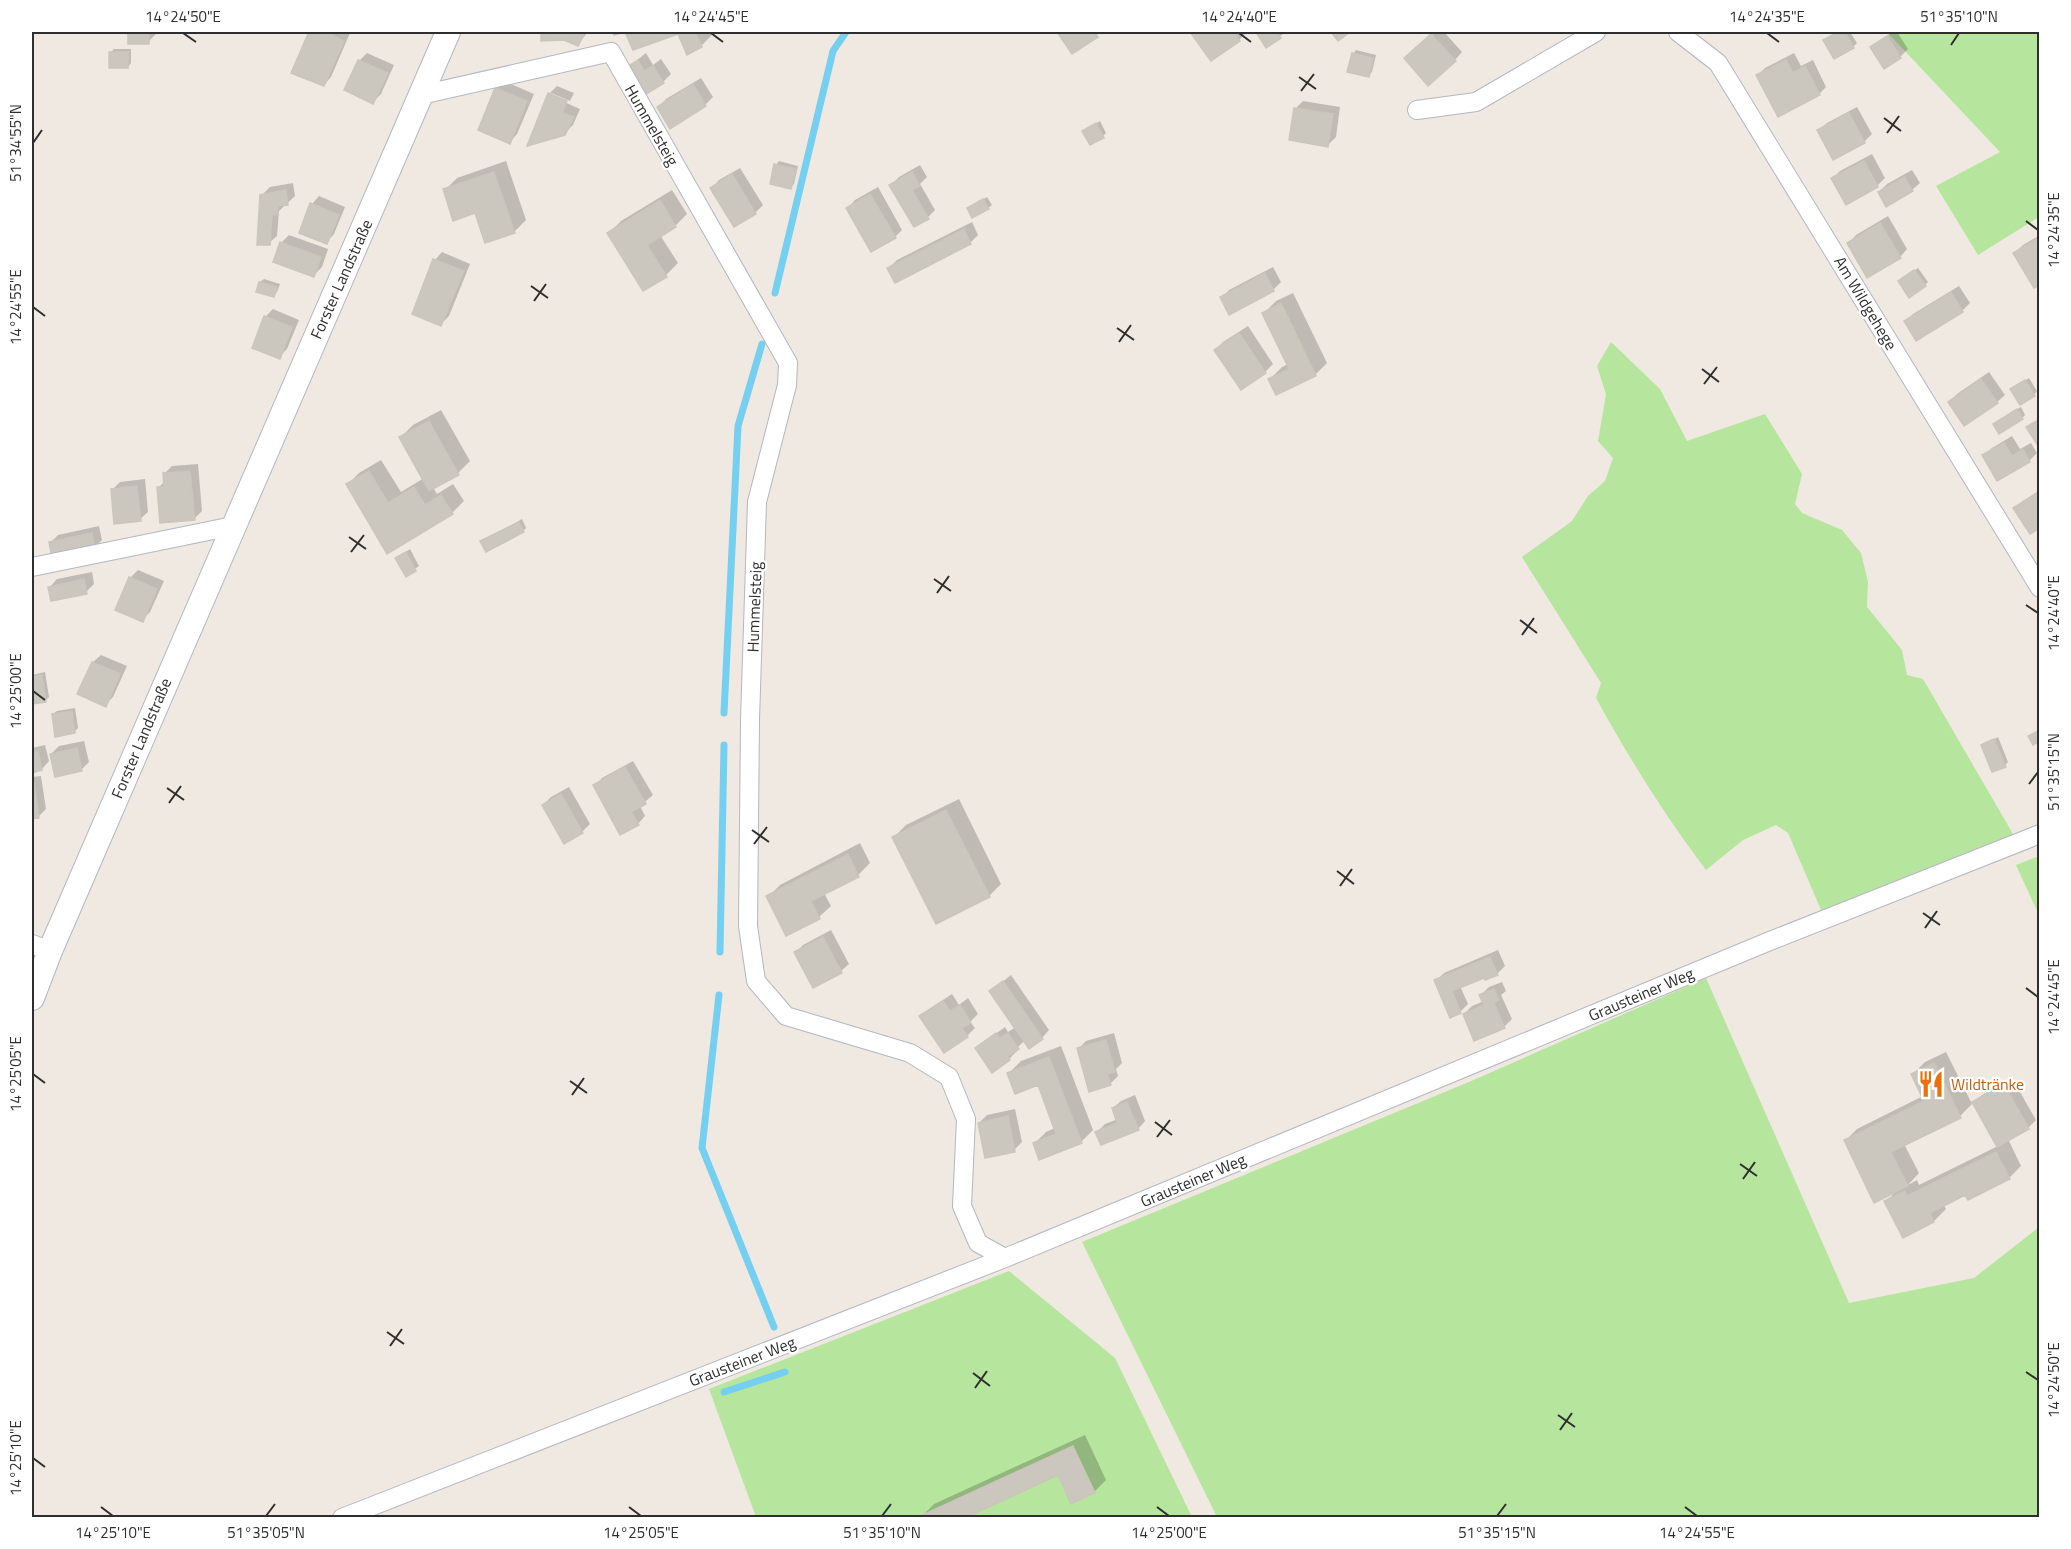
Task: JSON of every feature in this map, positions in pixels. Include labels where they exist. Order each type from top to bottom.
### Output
[{"type":"main road","name":"Forster Landstraße","points":[[32,998],[41,948],[233,526],[448,32]]},
{"type":"street","points":[[1417,110],[1476,102],[1596,32]]},
{"type":"street","name":"Am Wildgehege","points":[[1678,32],[1718,63],[2040,588]]},
{"type":"street","name":"Hummelsteig","points":[[421,95],[611,52],[788,363],[787,385],[757,502],[750,720],[748,926],[756,981],[786,1016],[910,1053],[949,1077],[966,1119],[962,1206],[978,1243],[1005,1258]]},
{"type":"street","points":[[32,567],[233,526]]},
{"type":"street","name":"Grausteiner Weg","points":[[342,1518],[1005,1258],[1756,946],[2040,834]]},
{"type":"green space","points":[[1887,32],[2039,32],[2039,217],[1978,255],[1936,186],[2000,152]]},
{"type":"green space","points":[[1611,342],[1660,389],[1687,441],[1765,414],[1802,474],[1795,504],[1802,513],[1842,530],[1861,553],[1868,582],[1867,607],[1902,650],[1907,675],[1923,679],[2013,834],[1821,910],[1788,833],[1776,825],[1743,840],[1706,870],[1662,808],[1621,743],[1596,698],[1601,683],[1522,557],[1572,521],[1588,496],[1605,481],[1613,458],[1598,441],[1606,394],[1597,366]]},
{"type":"green space","points":[[2040,856],[2039,915],[2016,865]]},
{"type":"green space","points":[[1706,978],[1849,1303],[1974,1278],[2039,1227],[2039,1517],[1217,1517],[1082,1242],[1469,1082]]},
{"type":"green space","points":[[1009,1271],[1115,1358],[1192,1517],[756,1517],[709,1389]]},
{"type":"building","points":[[128,32],[149,32],[149,44],[128,44]]},
{"type":"building","points":[[541,32],[585,32],[578,46],[564,40],[541,41]]},
{"type":"building","points":[[625,32],[695,32],[702,47],[687,55],[678,34],[633,50]]},
{"type":"building","points":[[1057,32],[1094,32],[1098,37],[1072,54]]},
{"type":"building","points":[[1190,32],[1234,32],[1240,41],[1211,61]]},
{"type":"building","points":[[1256,32],[1276,32],[1281,38],[1266,48]]},
{"type":"building","points":[[1331,32],[1350,32],[1338,41]]},
{"type":"building","points":[[1838,32],[1845,32],[1854,48],[1834,59],[1823,40]]},
{"type":"building","points":[[328,33],[344,41],[324,86],[291,73],[308,34]]},
{"type":"building","points":[[1431,34],[1456,61],[1428,86],[1404,58]]},
{"type":"building","points":[[1887,36],[1901,58],[1884,69],[1870,47]]},
{"type":"building","points":[[109,52],[129,52],[128,68],[109,68]]},
{"type":"building","points":[[1352,53],[1373,58],[1369,77],[1347,72]]},
{"type":"building","points":[[358,60],[388,73],[373,104],[344,90]]},
{"type":"building","points":[[638,60],[644,71],[653,66],[664,83],[643,96],[625,68]]},
{"type":"building","points":[[1786,60],[1793,73],[1805,66],[1820,95],[1778,117],[1756,75]]},
{"type":"building","points":[[693,84],[706,106],[670,129],[657,107]]},
{"type":"building","points":[[495,88],[527,101],[510,144],[478,130]]},
{"type":"building","points":[[548,93],[567,101],[562,113],[574,117],[565,135],[527,146]]},
{"type":"building","points":[[1294,108],[1333,114],[1328,147],[1289,140]]},
{"type":"building","points":[[1849,113],[1865,143],[1833,160],[1817,130]]},
{"type":"building","points":[[1096,123],[1104,138],[1090,145],[1082,131]]},
{"type":"building","points":[[1864,161],[1878,187],[1846,205],[1831,178]]},
{"type":"building","points":[[774,164],[796,169],[791,189],[770,184]]},
{"type":"building","points":[[494,172],[515,233],[485,243],[475,213],[453,221],[443,189]]},
{"type":"building","points":[[912,172],[920,186],[912,190],[929,219],[914,227],[889,185]]},
{"type":"building","points":[[732,174],[756,214],[734,227],[710,188]]},
{"type":"building","points":[[1904,177],[1913,191],[1886,207],[1878,192]]},
{"type":"building","points":[[286,190],[288,205],[278,206],[277,215],[272,215],[270,245],[257,245],[260,195]]},
{"type":"building","points":[[870,194],[896,238],[871,252],[846,208]]},
{"type":"building","points":[[983,199],[989,209],[972,218],[967,208]]},
{"type":"building","points":[[660,200],[676,227],[647,245],[667,277],[643,291],[607,233]]},
{"type":"building","points":[[310,203],[339,215],[327,244],[299,233]]},
{"type":"building","points":[[1880,223],[1901,258],[1867,278],[1847,243]]},
{"type":"building","points":[[964,229],[971,244],[895,283],[887,268]]},
{"type":"building","points":[[2040,237],[2040,285],[2034,288],[2013,253]]},
{"type":"building","points":[[280,242],[321,257],[314,277],[273,262]]},
{"type":"building","points":[[433,259],[464,271],[441,326],[412,314]]},
{"type":"building","points":[[1914,270],[1926,286],[1909,298],[1898,281]]},
{"type":"building","points":[[1265,273],[1274,291],[1229,315],[1220,297]]},
{"type":"building","points":[[259,282],[277,287],[274,297],[256,292]]},
{"type":"building","points":[[1951,292],[1963,312],[1916,341],[1904,321]]},
{"type":"building","points":[[1281,303],[1316,376],[1276,395],[1268,379],[1289,369],[1262,313]]},
{"type":"building","points":[[264,316],[292,327],[280,359],[252,348]]},
{"type":"building","points":[[1239,333],[1266,373],[1241,390],[1214,350]]},
{"type":"building","points":[[1981,379],[1998,403],[1964,426],[1948,402]]},
{"type":"building","points":[[2025,380],[2035,396],[2020,405],[2010,389]]},
{"type":"building","points":[[2017,409],[2023,419],[1999,434],[1993,424]]},
{"type":"building","points":[[2040,419],[2040,449],[2026,427]]},
{"type":"building","points":[[429,421],[459,475],[429,491],[399,437]]},
{"type":"building","points":[[2004,443],[2012,456],[2023,449],[2030,462],[1997,481],[1982,455]]},
{"type":"building","points":[[190,471],[195,520],[160,523],[157,487],[164,487],[163,473]]},
{"type":"building","points":[[369,471],[388,503],[414,487],[425,505],[441,495],[453,514],[387,554],[346,484]]},
{"type":"building","points":[[137,486],[141,521],[114,524],[111,489]]},
{"type":"building","points":[[2040,491],[2040,528],[2030,534],[2013,508]]},
{"type":"building","points":[[519,522],[524,532],[486,552],[480,541]]},
{"type":"building","points":[[92,533],[95,549],[52,558],[49,542]]},
{"type":"building","points":[[406,552],[416,571],[406,577],[395,558]]},
{"type":"building","points":[[129,577],[157,589],[143,622],[115,610]]},
{"type":"building","points":[[84,579],[87,594],[51,601],[48,587]]},
{"type":"building","points":[[92,662],[120,674],[106,707],[77,694]]},
{"type":"building","points":[[42,675],[46,702],[32,704],[32,677]]},
{"type":"building","points":[[72,711],[75,733],[55,737],[52,714]]},
{"type":"building","points":[[2040,730],[2040,741],[2033,745],[2028,736]]},
{"type":"building","points":[[1994,739],[2006,767],[1992,772],[1981,745]]},
{"type":"building","points":[[77,748],[82,771],[55,777],[50,754]]},
{"type":"building","points":[[38,751],[42,770],[32,773],[32,753]]},
{"type":"building","points":[[625,767],[646,804],[631,812],[639,825],[620,835],[593,785]]},
{"type":"building","points":[[32,783],[34,783],[39,818],[32,819]]},
{"type":"building","points":[[561,794],[583,833],[564,844],[542,805]]},
{"type":"building","points":[[946,810],[990,897],[936,924],[892,837]]},
{"type":"building","points":[[848,854],[859,877],[811,901],[820,919],[786,936],[766,896]]},
{"type":"building","points":[[823,937],[842,973],[813,988],[794,952]]},
{"type":"building","points":[[1490,957],[1498,975],[1452,991],[1461,1013],[1450,1018],[1434,980]]},
{"type":"building","points":[[1003,981],[1043,1039],[1029,1049],[989,991]]},
{"type":"building","points":[[1494,989],[1499,1000],[1494,1003],[1505,1028],[1474,1041],[1463,1014],[1484,1005],[1479,995]]},
{"type":"building","points":[[943,1001],[950,1011],[960,1005],[971,1023],[962,1028],[968,1037],[944,1053],[919,1016]]},
{"type":"building","points":[[996,1033],[1000,1038],[1008,1033],[1019,1049],[1008,1056],[1010,1060],[992,1073],[975,1048]]},
{"type":"building","points":[[1106,1040],[1115,1072],[1107,1074],[1111,1085],[1089,1092],[1077,1048]]},
{"type":"building","points":[[1049,1057],[1082,1143],[1039,1160],[1033,1143],[1056,1134],[1038,1085],[1015,1094],[1007,1073]]},
{"type":"building","points":[[1934,1063],[1961,1118],[1891,1152],[1908,1186],[1874,1203],[1844,1140],[1924,1101],[1911,1074]]},
{"type":"building","points":[[2004,1084],[2029,1129],[1997,1147],[1972,1102]]},
{"type":"building","points":[[1127,1102],[1139,1130],[1101,1145],[1095,1132],[1117,1123],[1112,1108]]},
{"type":"building","points":[[1008,1116],[1015,1152],[985,1158],[978,1123]]},
{"type":"building","points":[[1996,1152],[2010,1179],[1968,1200],[1965,1195],[1930,1213],[1934,1222],[1903,1238],[1884,1201],[1905,1191],[1907,1196]]},
{"type":"building","points":[[1073,1446],[1095,1493],[1071,1504],[1058,1475],[965,1518],[921,1518],[920,1516]]},
{"type":"waterway","points":[[775,293],[833,51],[846,32]]},
{"type":"waterway","points":[[724,713],[738,426],[762,344]]},
{"type":"waterway","points":[[720,952],[724,745]]},
{"type":"waterway","points":[[719,995],[702,1148],[774,1327]]},
{"type":"waterway","points":[[724,1392],[785,1372]]},
{"type":"place","name":"Wildtränke","points":[[1931,1084]]}]
